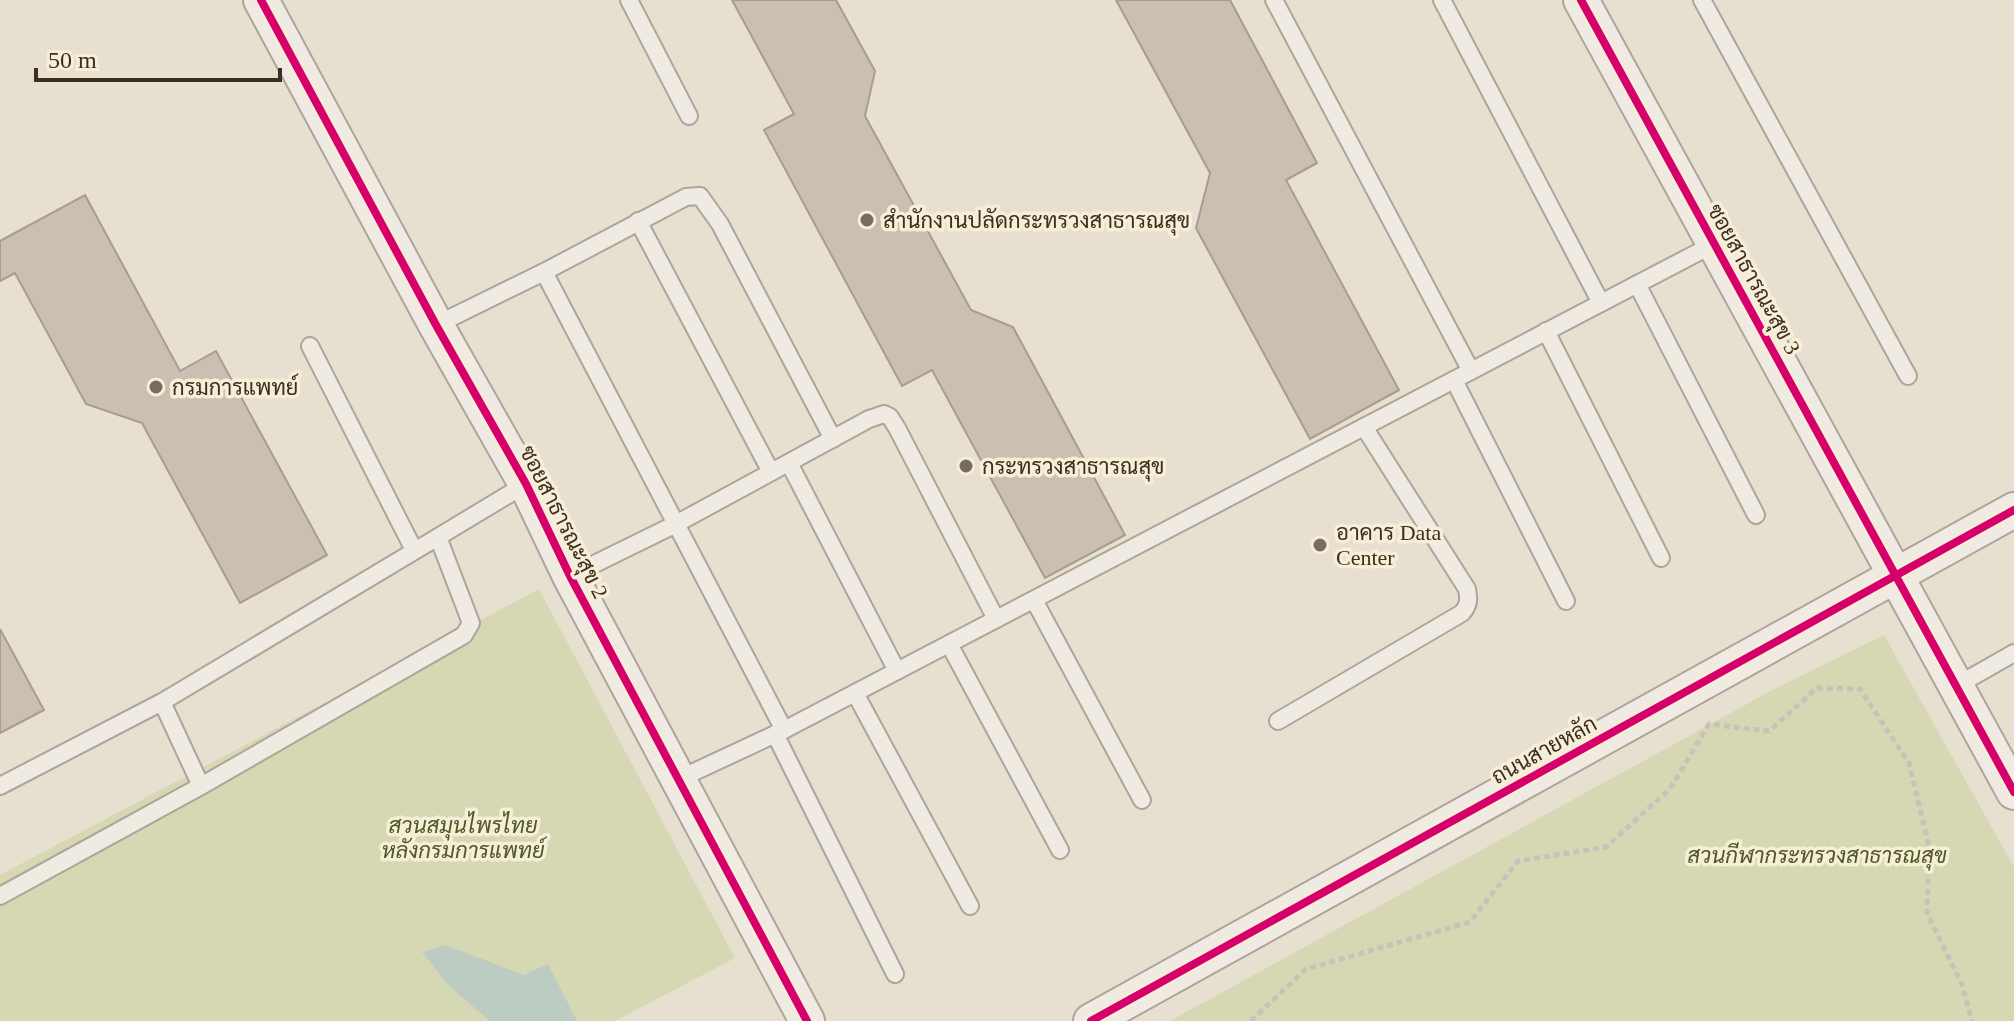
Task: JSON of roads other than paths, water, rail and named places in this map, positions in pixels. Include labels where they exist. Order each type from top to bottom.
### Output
[{"type":"street","name":"ซอยสาธารณะสุข 2","points":[[261,0],[436,325],[526,484],[570,576],[807,1021]]},
{"type":"street","name":"ซอยสาธารณะสุข 3","points":[[1581,0],[2014,792]]},
{"type":"street","name":"ถนนสายหลัก","points":[[1091,1021],[2014,510]]},
{"type":"lane","points":[[629,0],[689,116]]},
{"type":"lane","points":[[1274,0],[1471,371]]},
{"type":"lane","points":[[1442,0],[1601,303]]},
{"type":"lane","points":[[1702,0],[1908,376]]},
{"type":"lane","points":[[436,325],[686,197],[700,196],[720,224],[833,439]]},
{"type":"lane","points":[[638,221],[771,472]]},
{"type":"lane","points":[[679,779],[780,732],[1714,244]]},
{"type":"lane","points":[[544,272],[780,732],[895,974]]},
{"type":"lane","points":[[1637,284],[1756,515]]},
{"type":"lane","points":[[1546,331],[1661,558]]},
{"type":"lane","points":[[310,346],[414,550]]},
{"type":"lane","points":[[1454,380],[1566,601]]},
{"type":"lane","points":[[570,576],[884,414],[890,417],[996,619]]},
{"type":"lane","points":[[1278,721],[1462,613],[1467,607],[1467,589],[1364,427]]},
{"type":"lane","points":[[789,463],[897,671]]},
{"type":"lane","points":[[0,786],[162,702],[526,484]]},
{"type":"lane","points":[[0,896],[201,786],[464,635],[471,623],[438,537]]},
{"type":"lane","points":[[1034,600],[1142,800]]},
{"type":"lane","points":[[949,644],[1060,850]]},
{"type":"lane","points":[[1956,686],[2014,653]]},
{"type":"lane","points":[[855,693],[970,906]]},
{"type":"lane","points":[[162,702],[201,786]]},
{"type":"place","name":"สำนักงานปลัดกระทรวงสาธารณสุข","points":[[867,220]]},
{"type":"place","name":"กรมการแพทย์","points":[[156,387]]},
{"type":"place","name":"กระทรวงสาธารณสุข","points":[[966,466]]},
{"type":"place","name":"อาคาร Data Center","points":[[1320,545]]},
{"type":"park label","name":"สวนสมุนไพรไทย หลังกรมการแพทย์","points":[[463,838]]},
{"type":"park label","name":"สวนกีฬากระทรวงสาธารณสุข","points":[[1817,855]]}]
